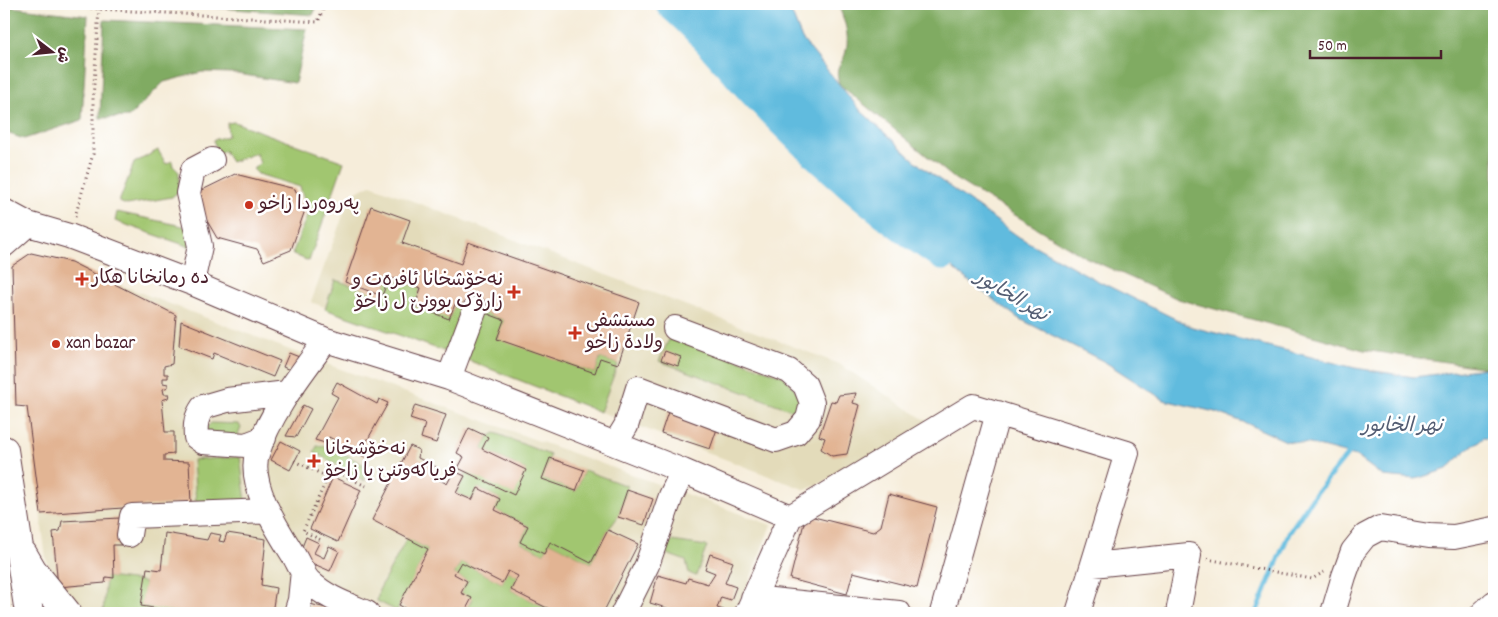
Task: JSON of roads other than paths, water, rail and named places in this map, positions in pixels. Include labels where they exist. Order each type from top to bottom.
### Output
[{"type":"highway","points":[[4,450],[29,613]]},
{"type":"highway","points":[[18,544],[33,571],[67,613]]},
{"type":"street","points":[[192,282],[200,246],[188,193],[193,170],[212,160]]},
{"type":"street","points":[[4,211],[28,224],[69,236],[192,282],[326,340],[449,378],[683,471],[790,517]]},
{"type":"street","points":[[4,245],[28,224]]},
{"type":"street","points":[[449,378],[475,309]]},
{"type":"street","points":[[615,444],[626,426],[638,388],[776,440],[796,433],[808,419],[812,403],[805,385],[789,371],[675,328]]},
{"type":"street","points":[[326,340],[288,393],[264,438],[256,456],[256,482],[268,511],[309,582],[330,596],[367,613]]},
{"type":"street","points":[[264,438],[246,445],[203,442],[196,437],[198,415],[203,407],[227,400],[288,393]]},
{"type":"street","points":[[899,613],[750,605],[790,517],[974,406],[1128,453],[1078,613]]},
{"type":"street","points":[[942,613],[998,413]]},
{"type":"street","points":[[623,613],[647,565],[671,496],[683,471]]},
{"type":"street","points":[[129,535],[132,516],[268,511]]},
{"type":"street","points":[[1333,613],[1353,551],[1365,536],[1380,528],[1429,536],[1454,537],[1494,530]]},
{"type":"street","points":[[1092,565],[1189,555],[1178,613]]},
{"type":"street","points":[[296,613],[300,600],[303,571]]},
{"type":"street","points":[[1483,613],[1494,603]]},
{"type":"water","name":"نهر الخابور","points":[[669,4],[788,4],[802,39],[861,111],[922,167],[1019,237],[1096,280],[1192,327],[1355,368],[1414,377],[1494,367],[1494,440],[1484,438],[1469,448],[1447,469],[1416,479],[1383,476],[1356,456],[1310,444],[1286,441],[1246,423],[1215,412],[1164,400],[1105,362],[1018,318],[962,276],[868,196],[795,118],[701,29]]},
{"type":"waterway","name":"نهر الخابور","points":[[671,4],[704,35],[754,92],[821,158],[892,219],[943,255]]},
{"type":"waterway","points":[[1256,613],[1289,533],[1313,497],[1352,449]]},
{"type":"place","name":"په‌روه‌ردا زاخو","points":[[249,205]]},
{"type":"place","name":"ده رمانخانا هكار","points":[[82,279]]},
{"type":"place","name":"نەخۆشخانا ئافرەت و زارۆک بوونێ ل زاخۆ","points":[[514,292]]},
{"type":"place","name":"مستشفى ولادة زاخو","points":[[575,333]]},
{"type":"place","name":"xan bazar","points":[[56,344]]},
{"type":"place","name":"نه‌خۆشخانا فرياكه‌وتنێ يا زاخۆ","points":[[314,461]]}]
